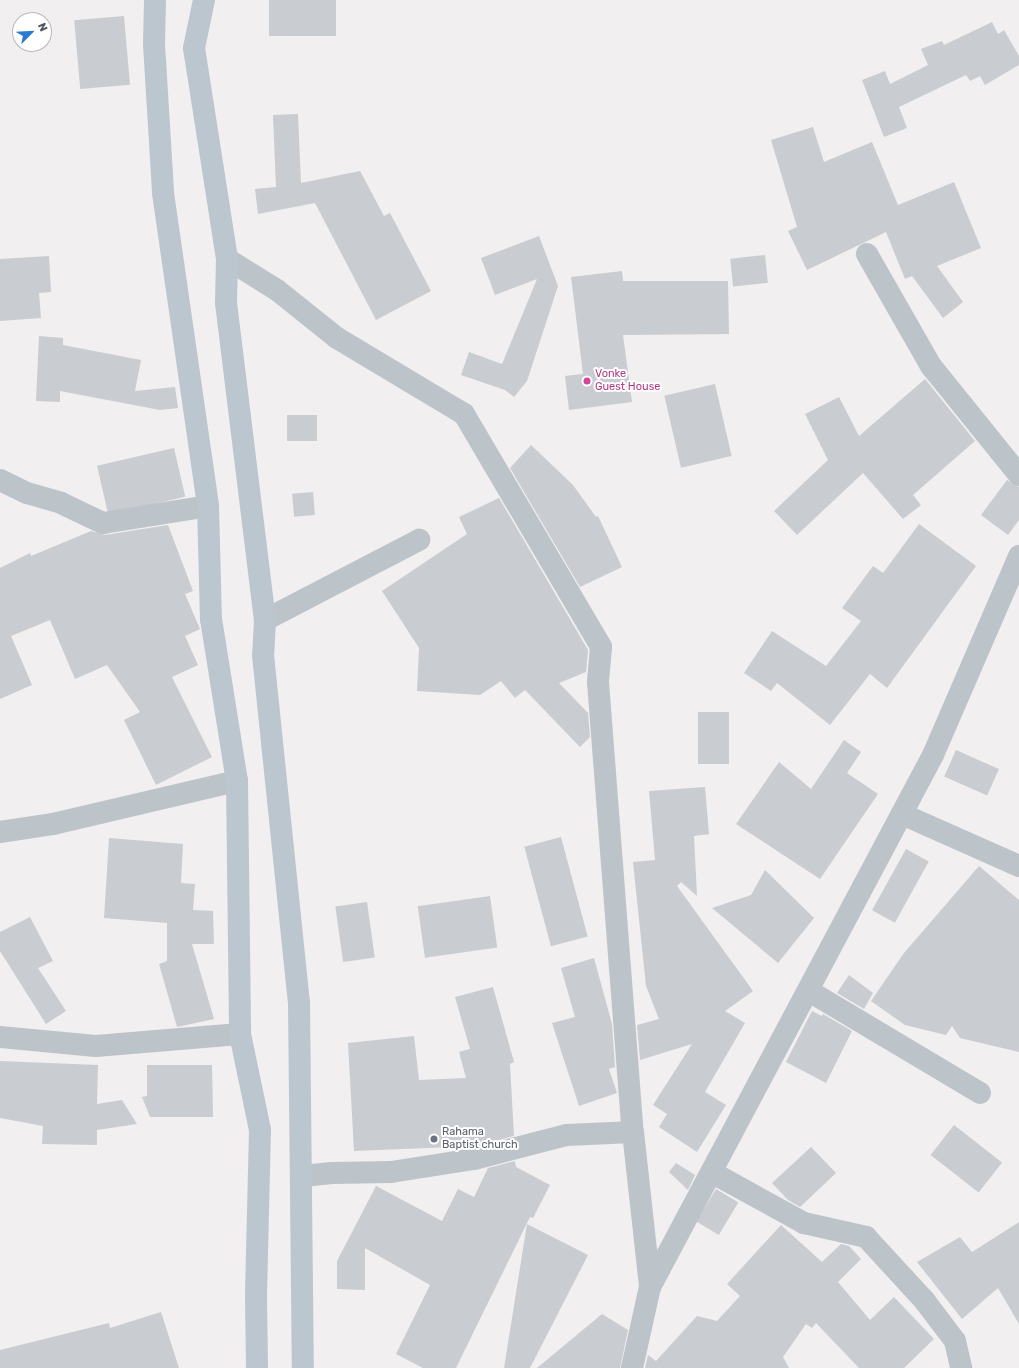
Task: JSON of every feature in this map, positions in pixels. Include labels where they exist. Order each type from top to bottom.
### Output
[{"type":"main road","points":[[155,0],[154,44],[163,193],[208,506],[211,619],[237,781],[240,1034],[260,1130],[256,1296],[257,1368]]},
{"type":"main road","points":[[204,0],[194,48],[228,259],[226,302],[265,620],[262,655],[299,1002],[303,1176],[302,1368]]},
{"type":"street","points":[[867,254],[932,366],[1019,475]]},
{"type":"street","points":[[228,259],[277,290],[337,338],[464,414],[601,646],[598,682],[633,1132],[650,1287]]},
{"type":"street","points":[[0,480],[27,494],[62,503],[103,523],[208,506]]},
{"type":"street","points":[[265,620],[419,540]]},
{"type":"street","points":[[632,1368],[650,1287],[713,1173],[933,755],[1019,556]]},
{"type":"street","points":[[0,832],[53,824],[237,781]]},
{"type":"street","points":[[902,814],[1019,866]]},
{"type":"street","points":[[809,991],[980,1093]]},
{"type":"street","points":[[0,1038],[96,1046],[240,1034]]},
{"type":"street","points":[[303,1176],[332,1173],[391,1172],[474,1160],[567,1135],[633,1132]]},
{"type":"street","points":[[713,1173],[804,1223],[866,1237],[924,1300],[955,1341],[961,1368]]},
{"type":"building","points":[[269,0],[336,0],[336,36],[269,36]]},
{"type":"building","points":[[124,16],[130,85],[80,89],[74,20]]},
{"type":"building","points":[[992,22],[998,34],[1004,30],[1019,56],[1019,65],[985,85],[980,76],[970,81],[966,75],[899,107],[907,128],[884,137],[862,80],[885,71],[890,84],[928,65],[921,49],[942,41],[944,45]]},
{"type":"building","points":[[298,114],[301,183],[360,171],[384,216],[390,213],[431,291],[376,320],[315,203],[258,214],[255,189],[276,187],[273,115]]},
{"type":"building","points":[[813,127],[824,162],[872,142],[898,205],[954,182],[981,248],[937,266],[963,302],[943,318],[912,276],[905,279],[886,232],[807,270],[788,231],[797,227],[771,140]]},
{"type":"building","points":[[539,236],[558,286],[527,381],[514,397],[505,390],[461,375],[469,352],[502,364],[537,279],[495,295],[481,258]]},
{"type":"building","points":[[765,255],[768,283],[733,287],[730,259]]},
{"type":"building","points":[[49,256],[51,292],[39,293],[41,318],[0,321],[0,259]]},
{"type":"building","points":[[622,271],[623,281],[728,281],[729,334],[623,335],[632,402],[569,410],[565,376],[583,374],[571,277]]},
{"type":"building","points":[[39,336],[63,338],[63,345],[141,360],[135,391],[175,387],[178,408],[160,410],[60,391],[60,402],[36,401]]},
{"type":"building","points":[[925,379],[975,441],[913,495],[921,505],[903,519],[863,473],[797,535],[774,511],[828,460],[805,414],[839,397],[859,436]]},
{"type":"building","points":[[715,384],[732,456],[681,468],[664,396]]},
{"type":"building","points":[[287,415],[317,415],[317,441],[287,441]]},
{"type":"building","points":[[531,445],[573,485],[596,517],[598,516],[622,567],[580,587],[510,468]]},
{"type":"building","points":[[174,448],[185,497],[108,514],[97,466]]},
{"type":"building","points":[[1007,480],[1019,487],[1019,520],[1008,535],[981,515]]},
{"type":"building","points":[[313,492],[315,515],[294,517],[292,494]]},
{"type":"building","points":[[499,498],[588,650],[586,672],[559,683],[588,713],[590,737],[580,747],[525,690],[515,698],[501,681],[480,695],[417,691],[419,648],[382,591],[467,534],[459,517]]},
{"type":"building","points":[[919,524],[976,566],[887,688],[870,674],[830,725],[777,683],[771,691],[744,673],[772,631],[826,666],[861,621],[842,608],[873,566],[883,573]]},
{"type":"building","points":[[168,525],[193,591],[185,594],[200,629],[185,636],[198,665],[172,677],[212,757],[156,785],[124,720],[140,712],[107,665],[75,679],[50,620],[11,636],[32,685],[0,699],[0,568],[30,553],[31,556],[91,531],[105,535]]},
{"type":"building","points":[[698,712],[729,712],[729,764],[698,764]]},
{"type":"building","points":[[844,740],[861,752],[847,773],[878,794],[820,879],[736,824],[779,762],[811,789]]},
{"type":"building","points":[[956,750],[999,769],[987,796],[944,776]]},
{"type":"building","points":[[705,787],[709,834],[694,836],[697,896],[681,882],[677,886],[753,991],[725,1011],[745,1023],[705,1092],[726,1105],[697,1152],[659,1127],[667,1114],[653,1105],[692,1044],[640,1060],[637,1025],[659,1019],[646,986],[633,862],[655,860],[649,791]]},
{"type":"building","points":[[561,837],[588,936],[551,946],[524,847]]},
{"type":"building","points":[[109,838],[183,844],[181,883],[195,884],[193,910],[213,911],[214,944],[192,944],[214,1019],[177,1027],[159,964],[167,961],[167,923],[104,918]]},
{"type":"building","points":[[906,849],[929,862],[895,923],[872,910]]},
{"type":"building","points":[[979,866],[1019,900],[1019,1052],[960,1038],[952,1026],[946,1035],[905,1025],[871,1001],[904,953]]},
{"type":"building","points":[[765,870],[814,918],[778,963],[712,908],[751,895]]},
{"type":"building","points":[[490,896],[497,947],[425,958],[418,906]]},
{"type":"building","points":[[367,902],[375,957],[343,962],[335,906]]},
{"type":"building","points":[[30,917],[53,961],[38,968],[66,1011],[46,1024],[0,951],[0,932]]},
{"type":"building","points":[[594,958],[612,1024],[615,1067],[609,1069],[617,1093],[579,1106],[552,1023],[575,1017],[561,968]]},
{"type":"building","points":[[849,975],[873,993],[864,1009],[837,993]]},
{"type":"building","points":[[493,987],[514,1062],[510,1064],[514,1136],[476,1146],[354,1151],[348,1043],[414,1036],[419,1080],[466,1078],[459,1052],[470,1049],[455,997]]},
{"type":"building","points":[[812,1011],[822,1016],[823,1014],[852,1031],[826,1083],[786,1062]]},
{"type":"building","points":[[0,1061],[98,1065],[97,1104],[122,1100],[137,1124],[97,1130],[97,1145],[42,1144],[43,1126],[0,1118]]},
{"type":"building","points":[[147,1065],[212,1065],[213,1117],[150,1117],[142,1097],[147,1096]]},
{"type":"building","points":[[954,1125],[1002,1163],[979,1192],[931,1155]]},
{"type":"building","points":[[811,1147],[836,1173],[800,1207],[788,1200],[772,1183]]},
{"type":"building","points":[[515,1161],[516,1167],[550,1185],[533,1218],[530,1217],[456,1368],[423,1368],[396,1354],[430,1285],[365,1248],[365,1290],[337,1289],[337,1261],[376,1186],[442,1221],[458,1189],[474,1197],[488,1168]]},
{"type":"building","points":[[676,1163],[695,1175],[688,1190],[669,1172]]},
{"type":"building","points":[[716,1189],[738,1202],[719,1235],[696,1222]]},
{"type":"building","points":[[1019,1222],[1019,1324],[998,1288],[962,1319],[917,1262],[960,1237],[972,1252]]},
{"type":"building","points":[[527,1224],[588,1255],[530,1368],[504,1368]]},
{"type":"building","points":[[781,1225],[822,1262],[841,1244],[849,1246],[861,1259],[838,1282],[870,1320],[894,1297],[934,1339],[904,1368],[859,1368],[816,1323],[812,1328],[806,1324],[783,1357],[789,1368],[645,1368],[648,1355],[656,1361],[697,1316],[717,1321],[740,1296],[727,1284]]},
{"type":"building","points":[[161,1312],[179,1368],[0,1368],[0,1350],[109,1323],[110,1328]]},
{"type":"building","points":[[602,1314],[628,1330],[620,1368],[537,1368]]},
{"type":"place","name":"Vonke Guest House","points":[[587,381]]},
{"type":"place","name":"Rahama Baptist church","points":[[434,1139]]}]
